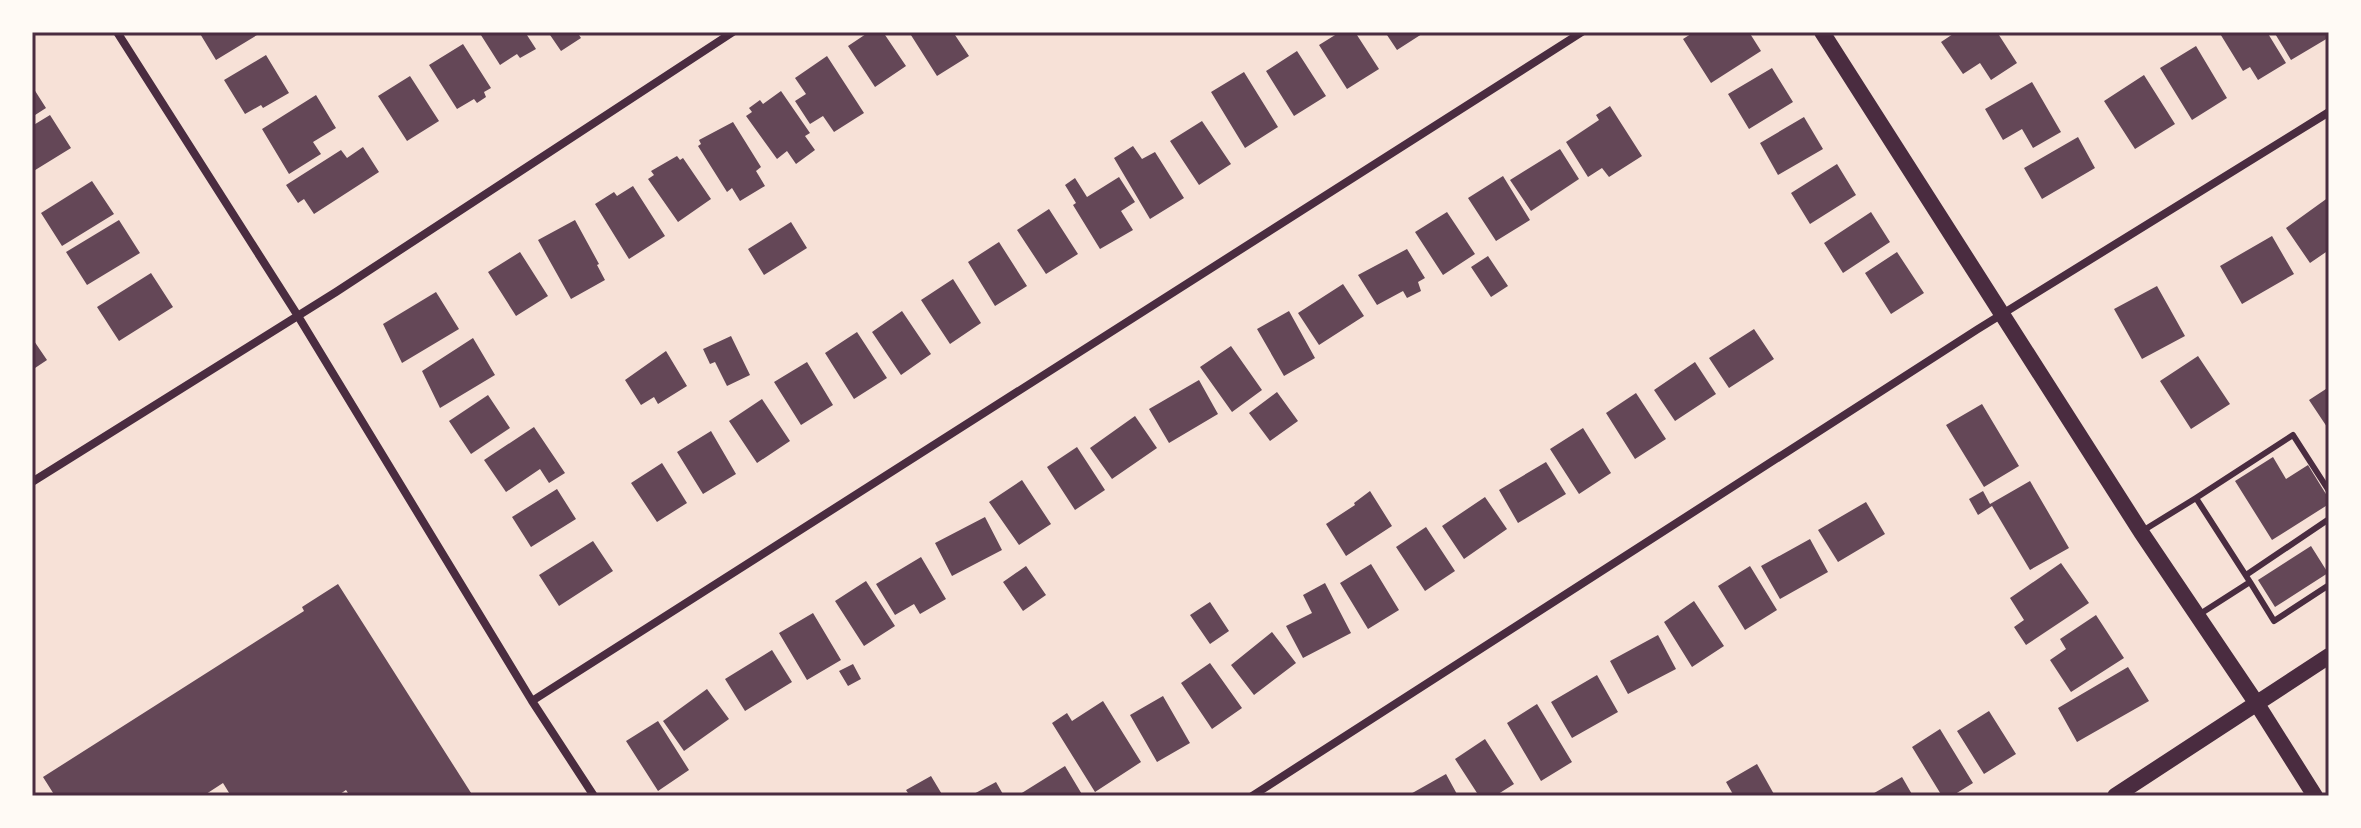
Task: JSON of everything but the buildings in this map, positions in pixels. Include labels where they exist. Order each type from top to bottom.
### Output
[{"type":"main road","points":[[1822,32],[2141,532],[2315,796]]},
{"type":"main road","points":[[2115,796],[2329,656]]},
{"type":"street","points":[[117,32],[298,316],[532,701],[594,796]]},
{"type":"street","points":[[32,482],[298,316],[733,32]]},
{"type":"street","points":[[532,701],[1582,32]]},
{"type":"street","points":[[1252,796],[2004,313],[2329,112]]},
{"type":"lane","points":[[2141,532],[2293,435],[2329,491]]},
{"type":"lane","points":[[2196,498],[2274,621],[2329,585]]},
{"type":"lane","points":[[2196,616],[2329,519]]},
{"type":"lane","points":[[2276,555],[2282,565]]},
{"type":"lane","points":[[2299,592],[2305,601]]}]
